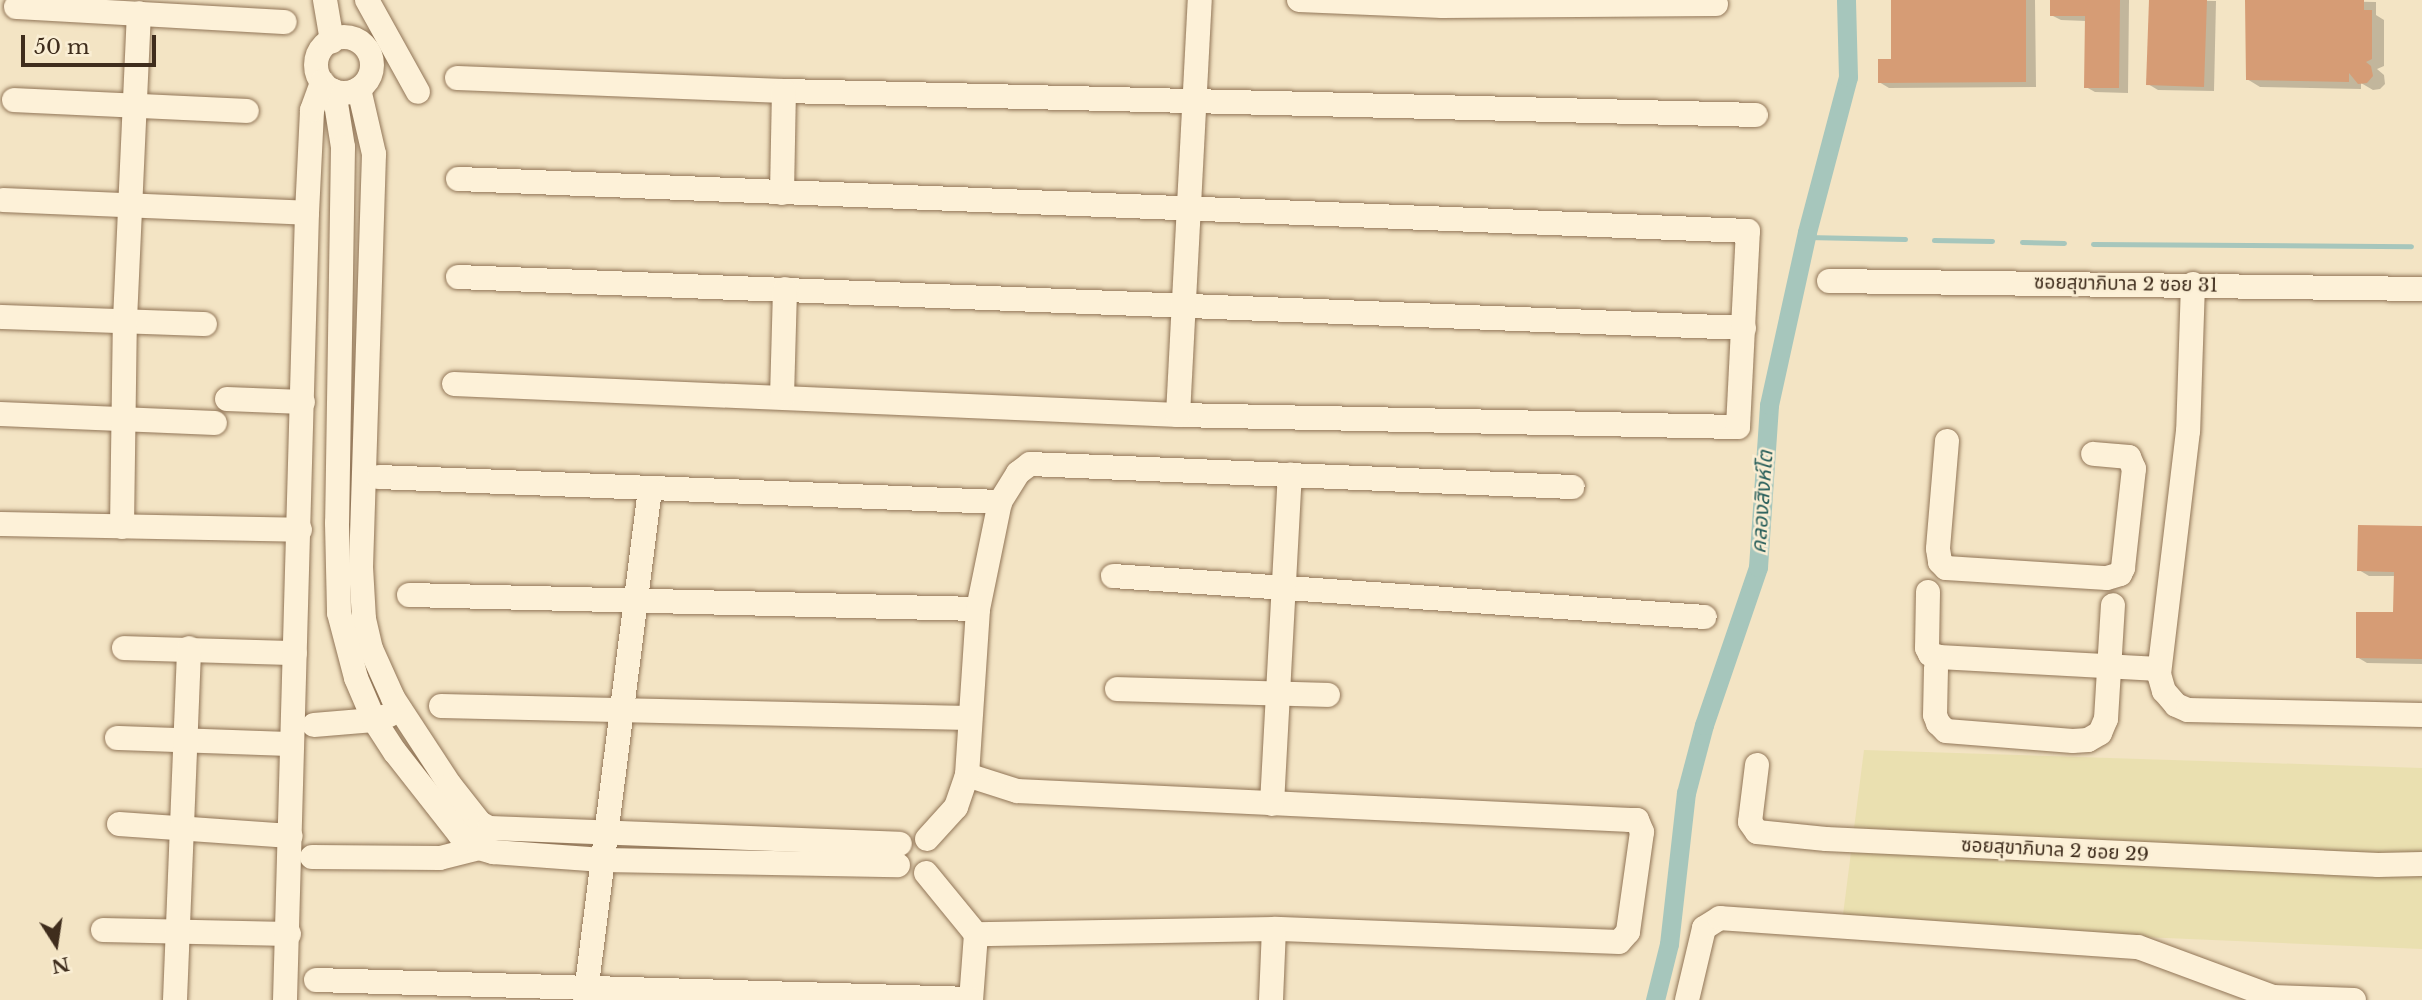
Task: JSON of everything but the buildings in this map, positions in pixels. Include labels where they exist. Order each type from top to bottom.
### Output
[{"type":"street","points":[[325,0],[332,41]]},
{"type":"street","points":[[367,0],[418,92]]},
{"type":"street","points":[[1178,415],[1200,0]]},
{"type":"street","points":[[1299,0],[1716,4]]},
{"type":"street","points":[[16,7],[285,22]]},
{"type":"street","points":[[122,527],[125,320],[139,13]]},
{"type":"street","points":[[328,87],[344,93],[359,89],[368,80],[372,70],[369,51],[355,39],[345,37],[332,41],[320,50],[316,60],[316,69],[328,87],[343,147],[338,450],[339,613],[356,678],[374,720],[395,752],[460,835],[484,838],[607,831],[899,855]]},
{"type":"street","points":[[457,78],[1195,103],[1756,115]]},
{"type":"street","points":[[285,1000],[289,934],[307,214],[312,110],[328,87]]},
{"type":"street","points":[[359,89],[374,154],[361,567],[364,619],[371,649],[400,711],[450,785],[480,822],[484,838],[516,856],[603,860],[899,855]]},
{"type":"street","points":[[782,192],[784,91]]},
{"type":"street","points":[[14,100],[247,111]]},
{"type":"street","points":[[454,384],[1178,415],[1738,427],[1748,231],[458,179]]},
{"type":"street","points":[[3,200],[307,214]]},
{"type":"street","points":[[342,202],[372,204]]},
{"type":"street","points":[[458,278],[1182,304],[1744,328]]},
{"type":"street","name":"ซอยสุขาภิบาล 2 ซอย 31","points":[[1829,281],[2422,289]]},
{"type":"street","points":[[1936,668],[1935,715],[1937,723],[1946,731],[2073,741],[2088,740],[2099,733],[2136,667],[2188,431],[2193,284]]},
{"type":"street","points":[[782,397],[785,289]]},
{"type":"street","points":[[0,317],[205,324]]},
{"type":"street","points":[[227,399],[303,402]]},
{"type":"street","points":[[0,414],[215,423]]},
{"type":"street","points":[[1947,440],[1938,549],[1940,562],[1946,568],[2114,577],[2123,568],[2137,520],[2132,461],[2129,457],[2093,454]]},
{"type":"street","points":[[338,450],[364,450]]},
{"type":"street","points":[[927,839],[956,807],[967,775],[978,609],[1000,502],[1018,473],[1030,464],[1573,487]]},
{"type":"street","points":[[1272,804],[1290,474]]},
{"type":"street","points":[[379,477],[1000,502]]},
{"type":"street","points":[[586,994],[650,489]]},
{"type":"street","points":[[0,524],[300,530]]},
{"type":"street","points":[[1113,576],[1705,617]]},
{"type":"street","points":[[1928,592],[1927,648],[1930,654],[1939,657],[2136,667],[2161,683],[2170,699],[2188,710],[2422,715]]},
{"type":"street","points":[[409,594],[636,603],[978,609]]},
{"type":"street","points":[[2113,605],[2136,667]]},
{"type":"street","points":[[124,648],[295,653]]},
{"type":"street","points":[[175,1000],[189,648]]},
{"type":"street","points":[[1117,689],[1328,695]]},
{"type":"street","points":[[442,706],[969,718]]},
{"type":"street","points":[[314,725],[374,720],[400,711]]},
{"type":"street","points":[[117,738],[292,744]]},
{"type":"street","name":"ซอยสุขาภิบาล 2 ซอย 29","points":[[1757,765],[1750,822],[1757,832],[1826,839],[2378,865],[2422,864]]},
{"type":"street","points":[[967,775],[1017,791],[1637,820],[1642,832],[1628,932],[1619,942],[1274,929],[975,934]]},
{"type":"street","points":[[119,824],[291,836]]},
{"type":"street","points":[[912,836],[927,839],[936,851],[936,858],[926,873],[909,875],[899,855],[912,836]]},
{"type":"street","points":[[312,857],[440,858],[484,838]]},
{"type":"street","points":[[316,980],[586,994],[971,999],[975,934],[926,873]]},
{"type":"street","points":[[1688,1000],[1704,928],[1720,918],[2138,947],[2273,998],[2354,1000]]},
{"type":"street","points":[[1271,1000],[1274,929]]},
{"type":"street","points":[[103,930],[289,934]]},
{"type":"shaded area","points":[[1864,750],[2422,768],[2422,949],[2025,932],[1843,915]]},
{"type":"waterway","name":"คลองสิงห์โต","points":[[1655,1000],[1669,944],[1686,793],[1704,725],[1758,567],[1769,405],[1807,232],[1848,77],[1846,0]]},
{"type":"waterway","points":[[1806,237],[1905,239]]},
{"type":"waterway","points":[[1934,240],[1992,241]]},
{"type":"waterway","points":[[2022,242],[2064,243]]},
{"type":"waterway","points":[[2093,244],[2411,246]]}]
